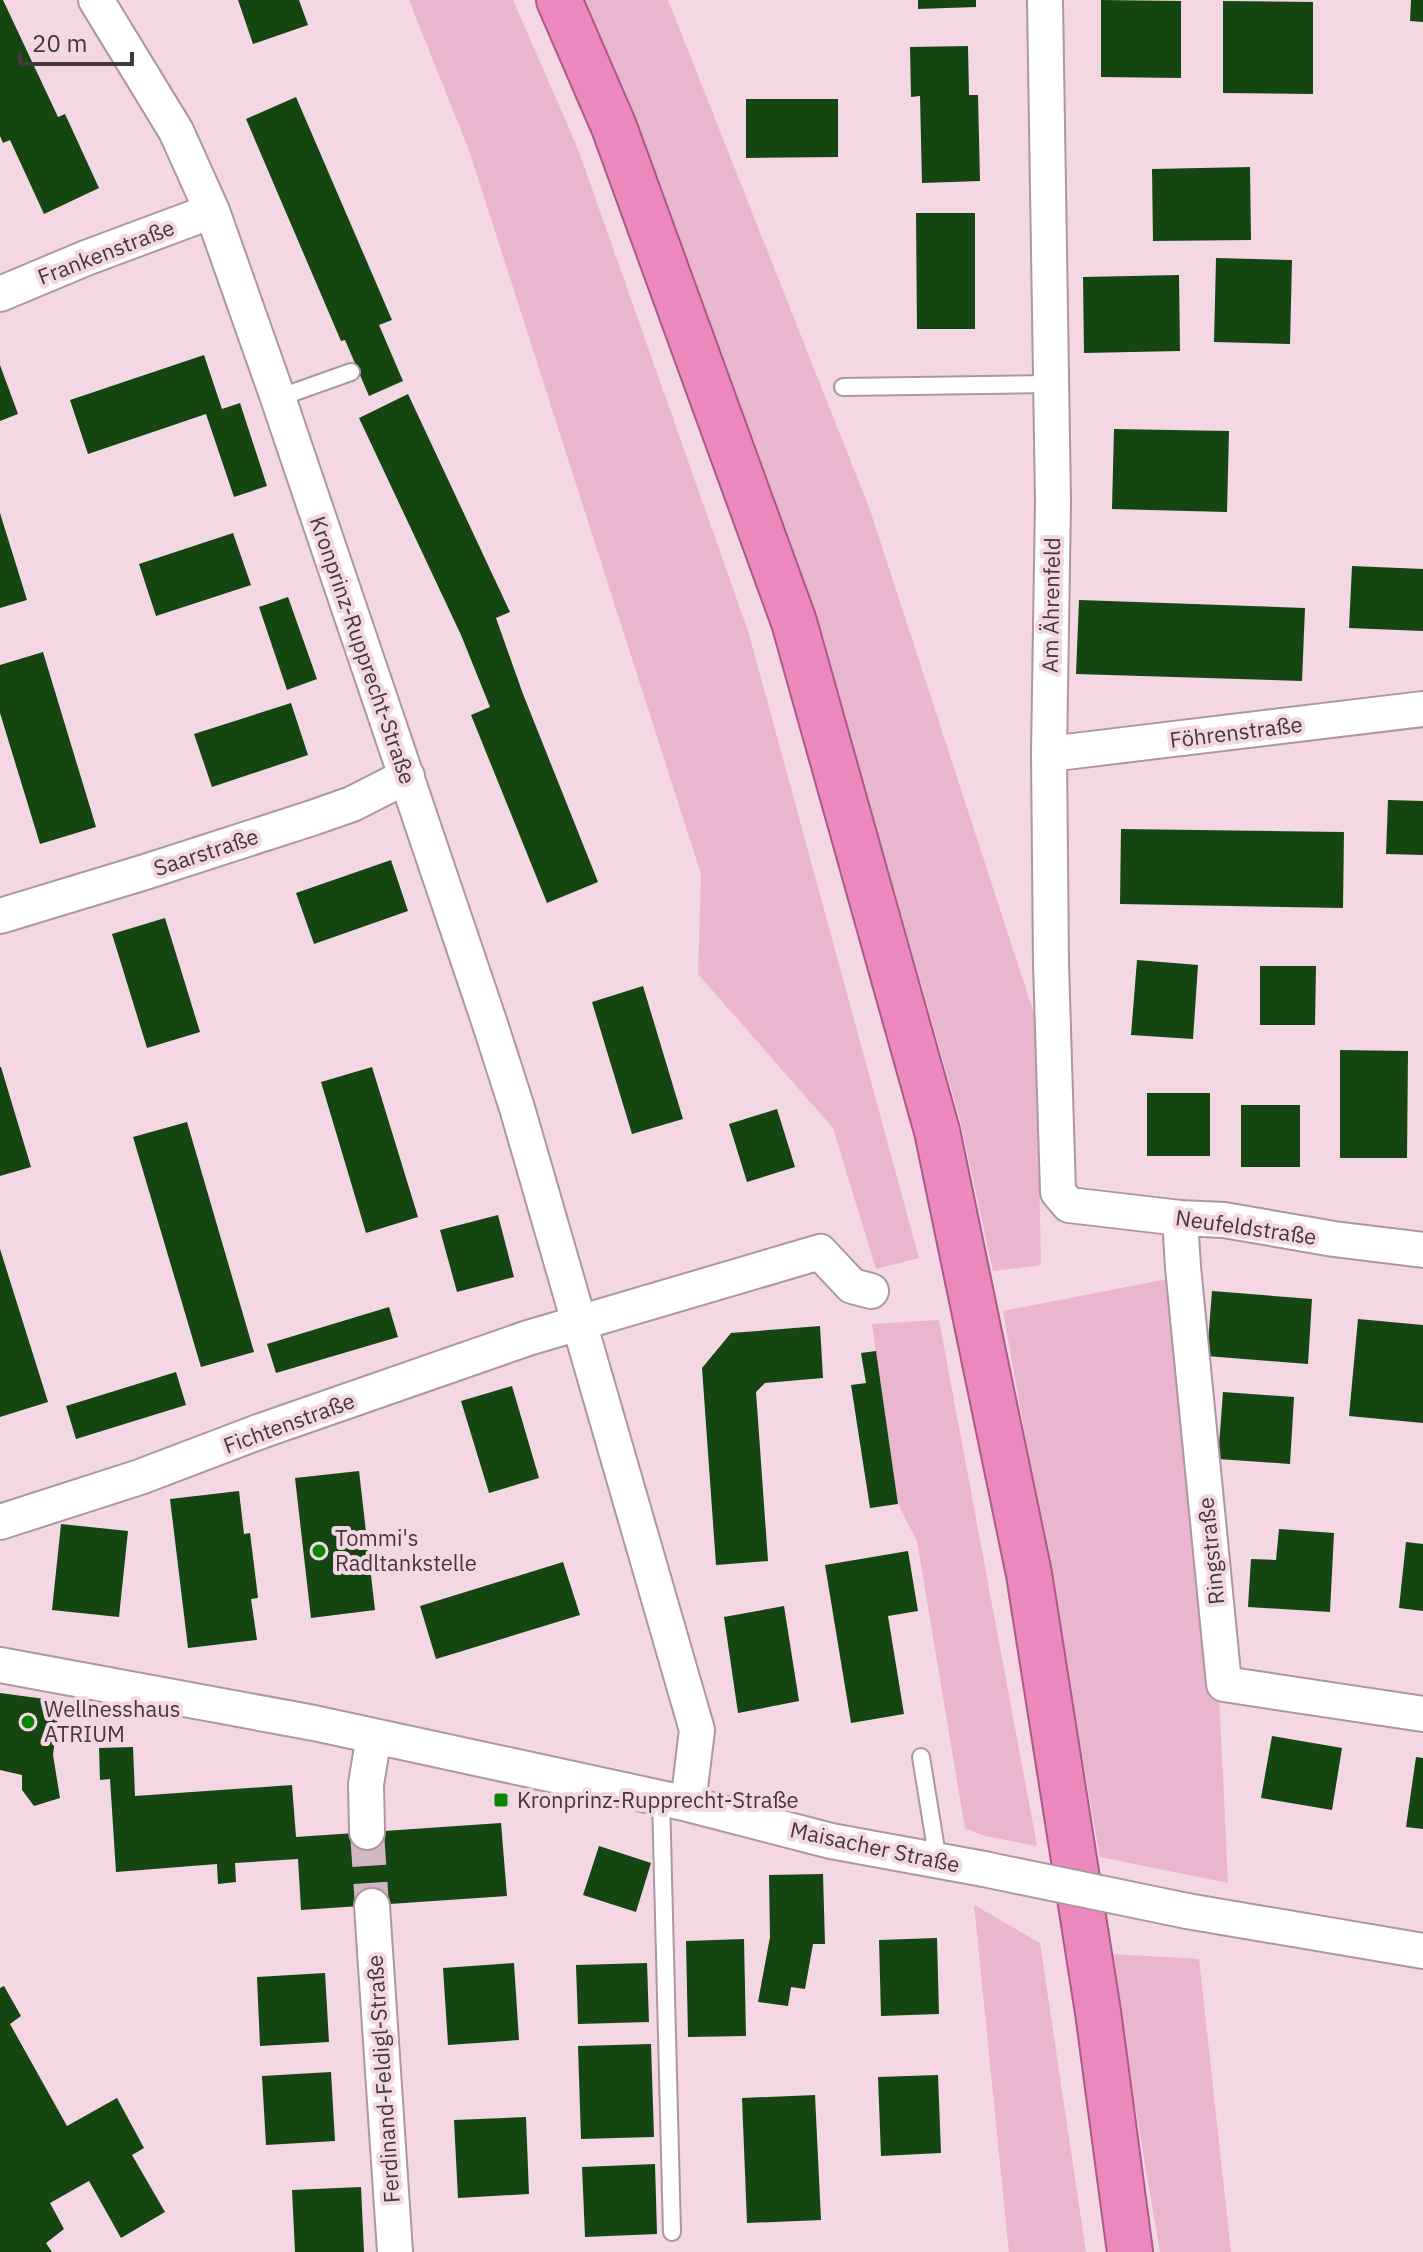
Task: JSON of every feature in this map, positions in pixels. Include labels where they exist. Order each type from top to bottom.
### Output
[{"type":"highway","points":[[559,0],[614,127],[794,622],[937,1131],[1029,1574],[1098,2012],[1130,2252]]},
{"type":"street","name":"Kronprinz-Rupprecht-Straße","points":[[96,0],[176,131],[212,211],[508,1079],[697,1730],[674,1801]]},
{"type":"street","name":"Am Ährenfeld","points":[[1045,0],[1053,501],[1049,754],[1051,964],[1058,1192],[1069,1205]]},
{"type":"street","name":"Frankenstraße","points":[[0,294],[212,211]]},
{"type":"street","name":"Föhrenstraße","points":[[1049,754],[1423,709]]},
{"type":"street","name":"Saarstraße","points":[[0,916],[312,818],[352,804],[407,776]]},
{"type":"street","name":"Neufeldstraße","points":[[1069,1205],[1224,1220],[1423,1250]]},
{"type":"street","name":"Ringstraße","points":[[1180,1218],[1224,1684],[1423,1714]]},
{"type":"street","points":[[577,1322],[820,1252],[852,1286],[871,1291]]},
{"type":"street","name":"Fichtenstraße","points":[[0,1522],[140,1477],[261,1431],[577,1322]]},
{"type":"street","name":"Maisacher Straße","points":[[0,1665],[374,1736],[674,1801],[831,1841],[1187,1911],[1423,1951]]},
{"type":"street","points":[[367,1832],[366,1784],[374,1736]]},
{"type":"street","name":"Ferdinand-Feldigl-Straße","points":[[372,1906],[395,2252]]},
{"type":"lane","points":[[278,398],[351,372]]},
{"type":"lane","points":[[843,387],[1051,384]]},
{"type":"lane","points":[[921,1757],[938,1861]]},
{"type":"lane","points":[[672,2232],[674,1801]]},
{"type":"shaded area","points":[[409,0],[513,0],[578,149],[749,634],[919,1258],[876,1269],[833,1128],[698,974],[701,874],[469,150]]},
{"type":"shaded area","points":[[583,0],[668,0],[870,510],[1036,1020],[1041,1265],[993,1271],[960,1120],[813,608],[631,113]]},
{"type":"shaded area","points":[[1168,1279],[1219,1694],[1228,1883],[1100,1857],[1003,1311]]},
{"type":"shaded area","points":[[939,1320],[1037,1846],[985,1836],[965,1828],[917,1541],[898,1504],[872,1324]]},
{"type":"shaded area","points":[[974,1905],[1040,1943],[1086,2252],[1009,2252]]},
{"type":"shaded area","points":[[1109,1954],[1199,1959],[1231,2252],[1160,2252]]},
{"type":"building","points":[[0,0],[3,0],[58,117],[65,114],[99,188],[44,214],[10,140],[3,143],[0,136]]},
{"type":"building","points":[[238,0],[299,0],[308,25],[253,44]]},
{"type":"building","points":[[918,0],[976,0],[976,7],[918,9]]},
{"type":"building","points":[[1101,0],[1181,1],[1181,78],[1101,77]]},
{"type":"building","points":[[1411,0],[1423,0],[1423,22],[1410,21]]},
{"type":"building","points":[[1223,1],[1313,2],[1313,94],[1223,93]]},
{"type":"building","points":[[968,46],[969,95],[978,95],[980,181],[922,183],[920,96],[911,97],[910,47]]},
{"type":"building","points":[[296,97],[392,320],[379,325],[403,381],[369,396],[345,340],[341,341],[246,119]]},
{"type":"building","points":[[746,99],[838,99],[838,157],[746,158]]},
{"type":"building","points":[[1250,167],[1251,240],[1153,241],[1152,169]]},
{"type":"building","points":[[916,213],[975,213],[975,329],[917,329]]},
{"type":"building","points":[[1216,258],[1292,260],[1290,344],[1214,342]]},
{"type":"building","points":[[1179,275],[1180,351],[1084,353],[1083,277]]},
{"type":"building","points":[[204,355],[222,409],[240,403],[267,486],[234,497],[206,414],[88,454],[70,400]]},
{"type":"building","points":[[0,365],[18,414],[0,421]]},
{"type":"building","points":[[408,394],[510,612],[496,618],[598,882],[547,903],[471,715],[490,707],[461,635],[359,418]]},
{"type":"building","points":[[1114,429],[1229,431],[1227,512],[1112,509]]},
{"type":"building","points":[[0,513],[27,600],[0,608]]},
{"type":"building","points":[[233,533],[251,585],[156,616],[139,564]]},
{"type":"building","points":[[1352,566],[1423,569],[1423,631],[1349,628]]},
{"type":"building","points":[[288,597],[317,679],[287,690],[259,607]]},
{"type":"building","points":[[1079,600],[1305,608],[1302,681],[1076,674]]},
{"type":"building","points":[[43,652],[96,827],[40,844],[0,713],[0,665]]},
{"type":"building","points":[[291,703],[308,755],[212,787],[194,734]]},
{"type":"building","points":[[1388,800],[1423,801],[1423,855],[1386,854]]},
{"type":"building","points":[[1121,829],[1344,832],[1343,908],[1120,904]]},
{"type":"building","points":[[391,860],[408,911],[314,944],[296,893]]},
{"type":"building","points":[[165,918],[200,1032],[147,1048],[112,934]]},
{"type":"building","points":[[1137,960],[1198,965],[1193,1039],[1131,1035]]},
{"type":"building","points":[[1260,966],[1316,966],[1315,1025],[1260,1025]]},
{"type":"building","points":[[643,986],[683,1119],[632,1134],[592,1002]]},
{"type":"building","points":[[1340,1050],[1408,1051],[1407,1158],[1340,1158]]},
{"type":"building","points":[[0,1067],[31,1167],[0,1176]]},
{"type":"building","points":[[372,1067],[418,1217],[366,1233],[321,1082]]},
{"type":"building","points":[[1147,1093],[1210,1093],[1210,1156],[1147,1156]]},
{"type":"building","points":[[1241,1105],[1300,1105],[1300,1167],[1241,1167]]},
{"type":"building","points":[[777,1109],[795,1167],[747,1182],[729,1124]]},
{"type":"building","points":[[187,1122],[254,1352],[201,1367],[133,1137]]},
{"type":"building","points":[[498,1215],[514,1277],[457,1292],[440,1230]]},
{"type":"building","points":[[0,1249],[48,1402],[0,1417]]},
{"type":"building","points":[[1212,1291],[1312,1299],[1308,1364],[1207,1356]]},
{"type":"building","points":[[389,1307],[398,1337],[276,1373],[267,1344]]},
{"type":"building","points":[[1358,1319],[1423,1325],[1423,1423],[1349,1416]]},
{"type":"building","points":[[820,1326],[823,1378],[765,1383],[756,1392],[768,1561],[716,1565],[702,1368],[731,1333]]},
{"type":"building","points":[[876,1351],[898,1504],[870,1508],[851,1385],[866,1383],[861,1353]]},
{"type":"building","points":[[176,1372],[186,1405],[76,1439],[66,1406]]},
{"type":"building","points":[[512,1386],[539,1478],[489,1493],[461,1401]]},
{"type":"building","points":[[1223,1392],[1294,1397],[1290,1464],[1218,1459]]},
{"type":"building","points":[[359,1471],[375,1610],[311,1618],[295,1478]]},
{"type":"building","points":[[239,1491],[244,1534],[250,1533],[258,1598],[251,1599],[257,1640],[188,1648],[170,1499]]},
{"type":"building","points":[[61,1524],[128,1531],[119,1617],[52,1610]]},
{"type":"building","points":[[1279,1529],[1334,1533],[1330,1612],[1248,1607],[1251,1559],[1276,1560]]},
{"type":"building","points":[[1406,1542],[1423,1544],[1423,1611],[1399,1608]]},
{"type":"building","points":[[908,1551],[918,1611],[888,1616],[904,1714],[851,1723],[825,1565]]},
{"type":"building","points":[[563,1562],[580,1615],[436,1659],[420,1606]]},
{"type":"building","points":[[784,1606],[799,1701],[738,1713],[724,1617]]},
{"type":"building","points":[[0,1693],[60,1701],[53,1755],[60,1798],[34,1806],[22,1790],[22,1775],[0,1770]]},
{"type":"building","points":[[1272,1736],[1342,1748],[1332,1810],[1261,1798]]},
{"type":"building","points":[[133,1747],[135,1796],[292,1785],[296,1837],[501,1823],[507,1896],[301,1910],[298,1859],[235,1863],[236,1882],[218,1884],[217,1864],[116,1872],[110,1779],[100,1780],[99,1748]]},
{"type":"building","points":[[1416,1757],[1423,1758],[1423,1829],[1406,1827]]},
{"type":"building","points":[[599,1846],[651,1863],[636,1912],[583,1895]]},
{"type":"building","points":[[823,1874],[825,1944],[813,1944],[805,1989],[791,1987],[788,2006],[758,2002],[770,1937],[769,1875]]},
{"type":"building","points":[[937,1938],[939,2014],[881,2016],[879,1940]]},
{"type":"building","points":[[744,1939],[746,2036],[688,2037],[686,1941]]},
{"type":"building","points":[[514,1963],[519,2040],[448,2045],[443,1968]]},
{"type":"building","points":[[647,1963],[649,2022],[578,2024],[576,1965]]},
{"type":"building","points":[[325,1973],[329,2042],[260,2046],[257,1977]]},
{"type":"building","points":[[4,1986],[21,2016],[10,2024],[67,2126],[117,2098],[144,2148],[132,2155],[165,2212],[121,2238],[89,2181],[50,2203],[64,2229],[46,2243],[52,2252],[0,2252],[0,1988]]},
{"type":"building","points":[[651,2044],[654,2137],[581,2139],[578,2046]]},
{"type":"building","points":[[331,2072],[335,2141],[266,2145],[262,2076]]},
{"type":"building","points":[[938,2075],[941,2153],[881,2156],[878,2077]]},
{"type":"building","points":[[815,2095],[821,2220],[747,2223],[742,2098]]},
{"type":"building","points":[[526,2117],[529,2194],[458,2198],[454,2120]]},
{"type":"building","points":[[655,2164],[657,2234],[585,2237],[582,2167]]},
{"type":"building","points":[[361,2187],[364,2252],[295,2252],[292,2190]]},
{"type":"tunnel","points":[[367,1832],[372,1906]]},
{"type":"place","name":"Tommi's Radltankstelle","points":[[319,1551]]},
{"type":"place","name":"Wellnesshaus ATRIUM","points":[[28,1722]]},
{"type":"place","name":"Kronprinz-Rupprecht-Straße","points":[[501,1800]]}]
